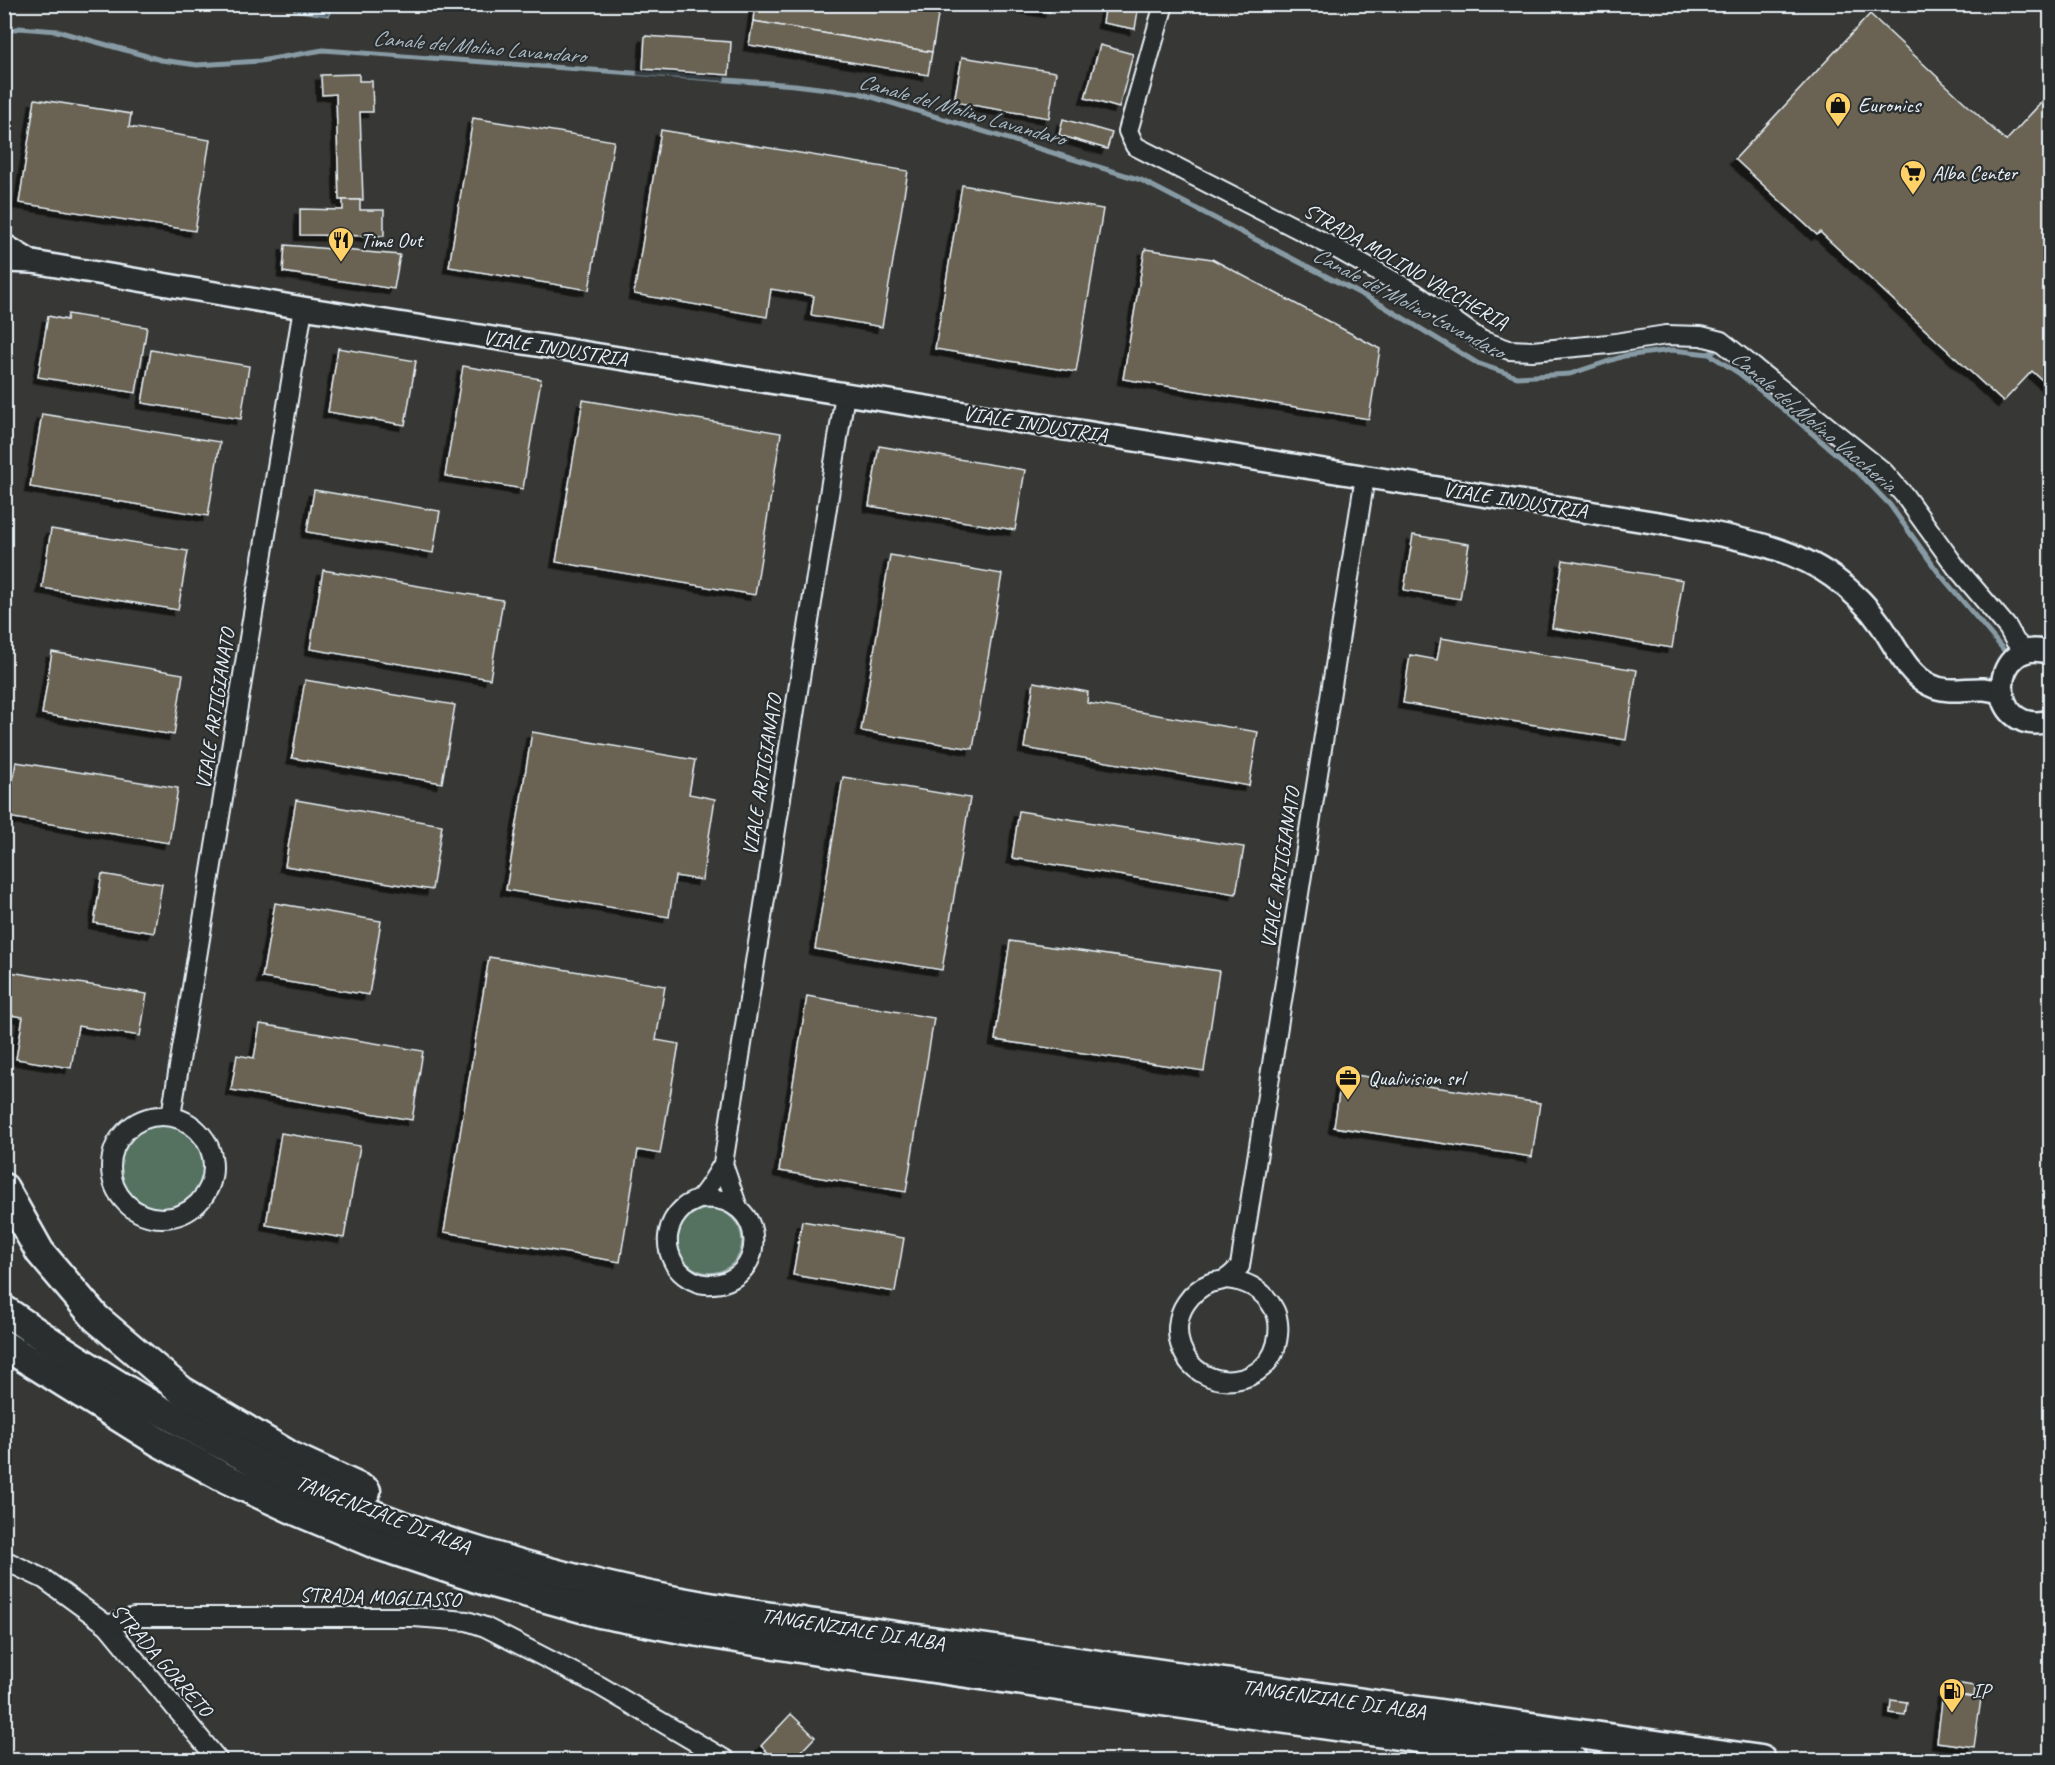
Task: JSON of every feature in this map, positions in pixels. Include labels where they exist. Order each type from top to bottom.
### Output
[{"type":"highway","points":[[4,1188],[40,1252],[96,1318],[182,1390],[292,1457],[399,1506],[487,1538],[567,1576]]},
{"type":"highway","name":"TANGENZIALE DI ALBA","points":[[4,1310],[98,1374],[174,1419],[245,1457],[380,1517],[492,1555],[567,1576],[697,1605],[847,1629],[1761,1761]]},
{"type":"highway","name":"TANGENZIALE DI ALBA","points":[[4,1345],[159,1443],[277,1502],[378,1545],[489,1582],[600,1613],[687,1630],[843,1655],[1572,1761]]},
{"type":"street","name":"STRADA MOLINO VACCHERIA","points":[[1164,4],[1128,130],[1135,146],[1336,249],[1415,293],[1481,340],[1509,350],[1532,351],[1587,346],[1666,335],[1701,336],[1721,340],[1883,471],[1904,495],[1956,567],[2008,628],[2020,650]]},
{"type":"street","name":"VIALE INDUSTRIA","points":[[4,245],[33,262]]},
{"type":"street","name":"VIALE INDUSTRIA","points":[[4,261],[33,262],[303,308],[1677,526],[1782,551],[1817,566],[1851,591],[1879,622],[1908,666],[1929,685],[1954,691],[1995,688]]},
{"type":"street","name":"VIALE ARTIGIANATO","points":[[171,1116],[303,308]]},
{"type":"street","name":"VIALE ARTIGIANATO","points":[[723,1164],[846,394]]},
{"type":"street","name":"VIALE ARTIGIANATO","points":[[1240,1266],[1365,477]]},
{"type":"street","points":[[2050,653],[2020,650],[1995,688],[2007,706],[2019,718],[2039,723],[2050,721]]},
{"type":"street","points":[[154,1116],[171,1116],[187,1122],[200,1132],[209,1146],[213,1162],[212,1179],[205,1194],[194,1207],[179,1215],[163,1218],[146,1215],[131,1207],[120,1195],[113,1179],[112,1162],[116,1146],[125,1132],[138,1122],[154,1116]]},
{"type":"street","points":[[699,1199],[723,1164]]},
{"type":"street","points":[[723,1164],[738,1208]]},
{"type":"street","points":[[713,1198],[726,1201],[738,1208],[748,1219],[753,1232],[750,1260],[741,1272],[729,1280],[716,1284],[701,1284],[688,1278],[677,1269],[670,1256],[667,1242],[669,1228],[676,1215],[686,1205],[699,1199],[713,1198]]},
{"type":"street","points":[[1226,1280],[1240,1266],[1253,1286]]},
{"type":"street","points":[[1226,1280],[1240,1281],[1253,1286],[1266,1296],[1275,1311],[1279,1328],[1277,1344],[1270,1360],[1257,1372],[1242,1379],[1225,1381],[1209,1377],[1194,1368],[1184,1354],[1178,1338],[1178,1321],[1184,1305],[1195,1292],[1209,1283],[1226,1280]]},
{"type":"street","name":"STRADA GORRETO","points":[[4,1560],[44,1579],[107,1625],[218,1761]]},
{"type":"street","name":"STRADA MOGLIASSO","points":[[107,1625],[134,1617],[414,1617],[467,1621],[600,1686],[726,1761]]},
{"type":"green space","points":[[163,1124],[180,1128],[195,1137],[204,1152],[208,1169],[204,1186],[195,1201],[180,1210],[163,1214],[146,1210],[131,1201],[122,1186],[118,1169],[122,1152],[131,1137],[146,1128]]},
{"type":"green space","points":[[710,1209],[728,1215],[736,1223],[742,1241],[736,1259],[728,1267],[710,1273],[692,1267],[684,1259],[678,1241],[684,1223],[692,1215]]},
{"type":"water","points":[[295,5],[331,5],[329,16],[294,11]]},
{"type":"building","points":[[755,4],[940,4],[932,52],[753,21]]},
{"type":"building","points":[[1004,4],[1051,4],[1050,12]]},
{"type":"building","points":[[1106,4],[1139,4],[1135,29],[1103,23]]},
{"type":"building","name":"Alba Center","points":[[1870,14],[2006,141],[2050,93],[2050,387],[2032,371],[2003,402],[1820,232],[1817,235],[1735,159]]},
{"type":"building","points":[[753,21],[932,52],[928,75],[749,45]]},
{"type":"building","points":[[645,36],[731,42],[729,75],[643,69]]},
{"type":"building","points":[[1100,45],[1133,54],[1119,108],[1085,98]]},
{"type":"building","points":[[962,57],[1056,72],[1049,118],[954,102]]},
{"type":"building","points":[[359,74],[359,81],[372,81],[373,112],[360,112],[363,200],[339,200],[336,94],[322,95],[321,75]]},
{"type":"building","points":[[35,99],[131,114],[129,127],[210,140],[195,231],[19,203]]},
{"type":"building","points":[[473,118],[614,141],[589,290],[449,267]]},
{"type":"building","points":[[1063,119],[1112,133],[1107,149],[1059,135]]},
{"type":"building","points":[[661,130],[908,171],[882,327],[811,315],[814,296],[771,289],[767,317],[634,294]]},
{"type":"building","points":[[962,185],[1103,209],[1076,372],[935,349]]},
{"type":"building","points":[[343,200],[360,200],[360,210],[384,210],[384,236],[300,235],[300,209],[343,210]]},
{"type":"building","name":"Time Out","points":[[285,245],[400,255],[394,289],[283,272]]},
{"type":"building","points":[[1145,249],[1212,259],[1380,349],[1369,419],[1123,379]]},
{"type":"building","points":[[68,314],[147,327],[136,393],[38,377],[48,316],[67,320]]},
{"type":"building","points":[[338,348],[416,361],[405,425],[328,412]]},
{"type":"building","points":[[151,350],[249,366],[241,419],[142,403]]},
{"type":"building","points":[[463,366],[541,379],[523,489],[445,476]]},
{"type":"building","points":[[583,400],[781,433],[755,595],[556,562]]},
{"type":"building","points":[[42,414],[220,442],[208,516],[30,487]]},
{"type":"building","points":[[879,446],[1025,470],[1015,530],[869,506]]},
{"type":"building","points":[[314,490],[440,511],[433,553],[307,532]]},
{"type":"building","points":[[51,529],[188,551],[178,610],[42,588]]},
{"type":"building","points":[[1413,535],[1469,544],[1460,599],[1404,590]]},
{"type":"building","points":[[890,555],[1002,574],[973,749],[861,731]]},
{"type":"building","points":[[1563,560],[1683,580],[1672,648],[1552,628]]},
{"type":"building","points":[[323,570],[503,600],[490,679],[310,649]]},
{"type":"building","points":[[1441,638],[1637,670],[1626,740],[1403,703],[1410,655],[1437,660]]},
{"type":"building","points":[[52,652],[183,674],[174,735],[42,714]]},
{"type":"building","points":[[305,680],[455,705],[442,783],[292,758]]},
{"type":"building","points":[[1034,682],[1088,692],[1087,703],[1258,732],[1249,786],[1024,748]]},
{"type":"building","points":[[532,732],[695,760],[689,794],[715,799],[702,880],[675,876],[669,917],[506,890]]},
{"type":"building","points":[[16,762],[178,788],[169,843],[7,817]]},
{"type":"building","points":[[843,777],[970,798],[942,970],[815,949]]},
{"type":"building","points":[[296,800],[442,825],[432,890],[285,866]]},
{"type":"building","points":[[1019,811],[1244,847],[1236,894],[1012,858]]},
{"type":"building","points":[[102,874],[162,884],[154,933],[94,923]]},
{"type":"building","points":[[275,903],[381,921],[369,995],[262,978]]},
{"type":"building","points":[[1010,941],[1219,971],[1204,1071],[995,1040]]},
{"type":"building","points":[[489,957],[665,986],[656,1040],[679,1044],[660,1154],[638,1150],[620,1262],[444,1232]]},
{"type":"building","points":[[4,971],[147,994],[140,1036],[78,1026],[71,1068],[16,1059],[23,1017],[4,1014]]},
{"type":"building","points":[[807,996],[934,1018],[906,1192],[779,1171]]},
{"type":"building","points":[[260,1024],[423,1051],[412,1120],[231,1090],[237,1055],[254,1058]]},
{"type":"building","points":[[1342,1073],[1540,1103],[1532,1157],[1334,1127]]},
{"type":"building","points":[[281,1133],[360,1146],[344,1238],[266,1225]]},
{"type":"building","points":[[802,1221],[904,1238],[895,1292],[793,1275]]},
{"type":"building","points":[[1954,1683],[1975,1686],[1974,1697],[1952,1694]]},
{"type":"building","points":[[1943,1693],[1981,1699],[1974,1747],[1937,1742]]},
{"type":"building","points":[[1891,1700],[1907,1702],[1905,1715],[1890,1713]]},
{"type":"building","points":[[791,1714],[815,1737],[793,1760],[776,1760],[761,1746]]},
{"type":"waterway","name":"Canale del Molino Lavandaro","points":[[4,33],[19,28],[57,31],[161,60],[197,65],[260,61],[323,50],[795,85],[859,93],[1141,180],[1380,304],[1477,363],[1517,377],[1570,374],[1624,356],[1672,350],[1709,354],[1716,350]]},
{"type":"waterway","name":"Canale del Molino Vaccheria","points":[[1709,354],[1740,374],[1864,478],[1890,505],[1938,572],[2008,655]]},
{"type":"place","name":"Euronics","points":[[1838,128]]},
{"type":"place","name":"Alba Center","points":[[1913,196]]},
{"type":"place","name":"Time Out","points":[[341,263]]},
{"type":"place","name":"Qualivision srl","points":[[1348,1101]]},
{"type":"place","name":"IP","points":[[1952,1714]]}]
